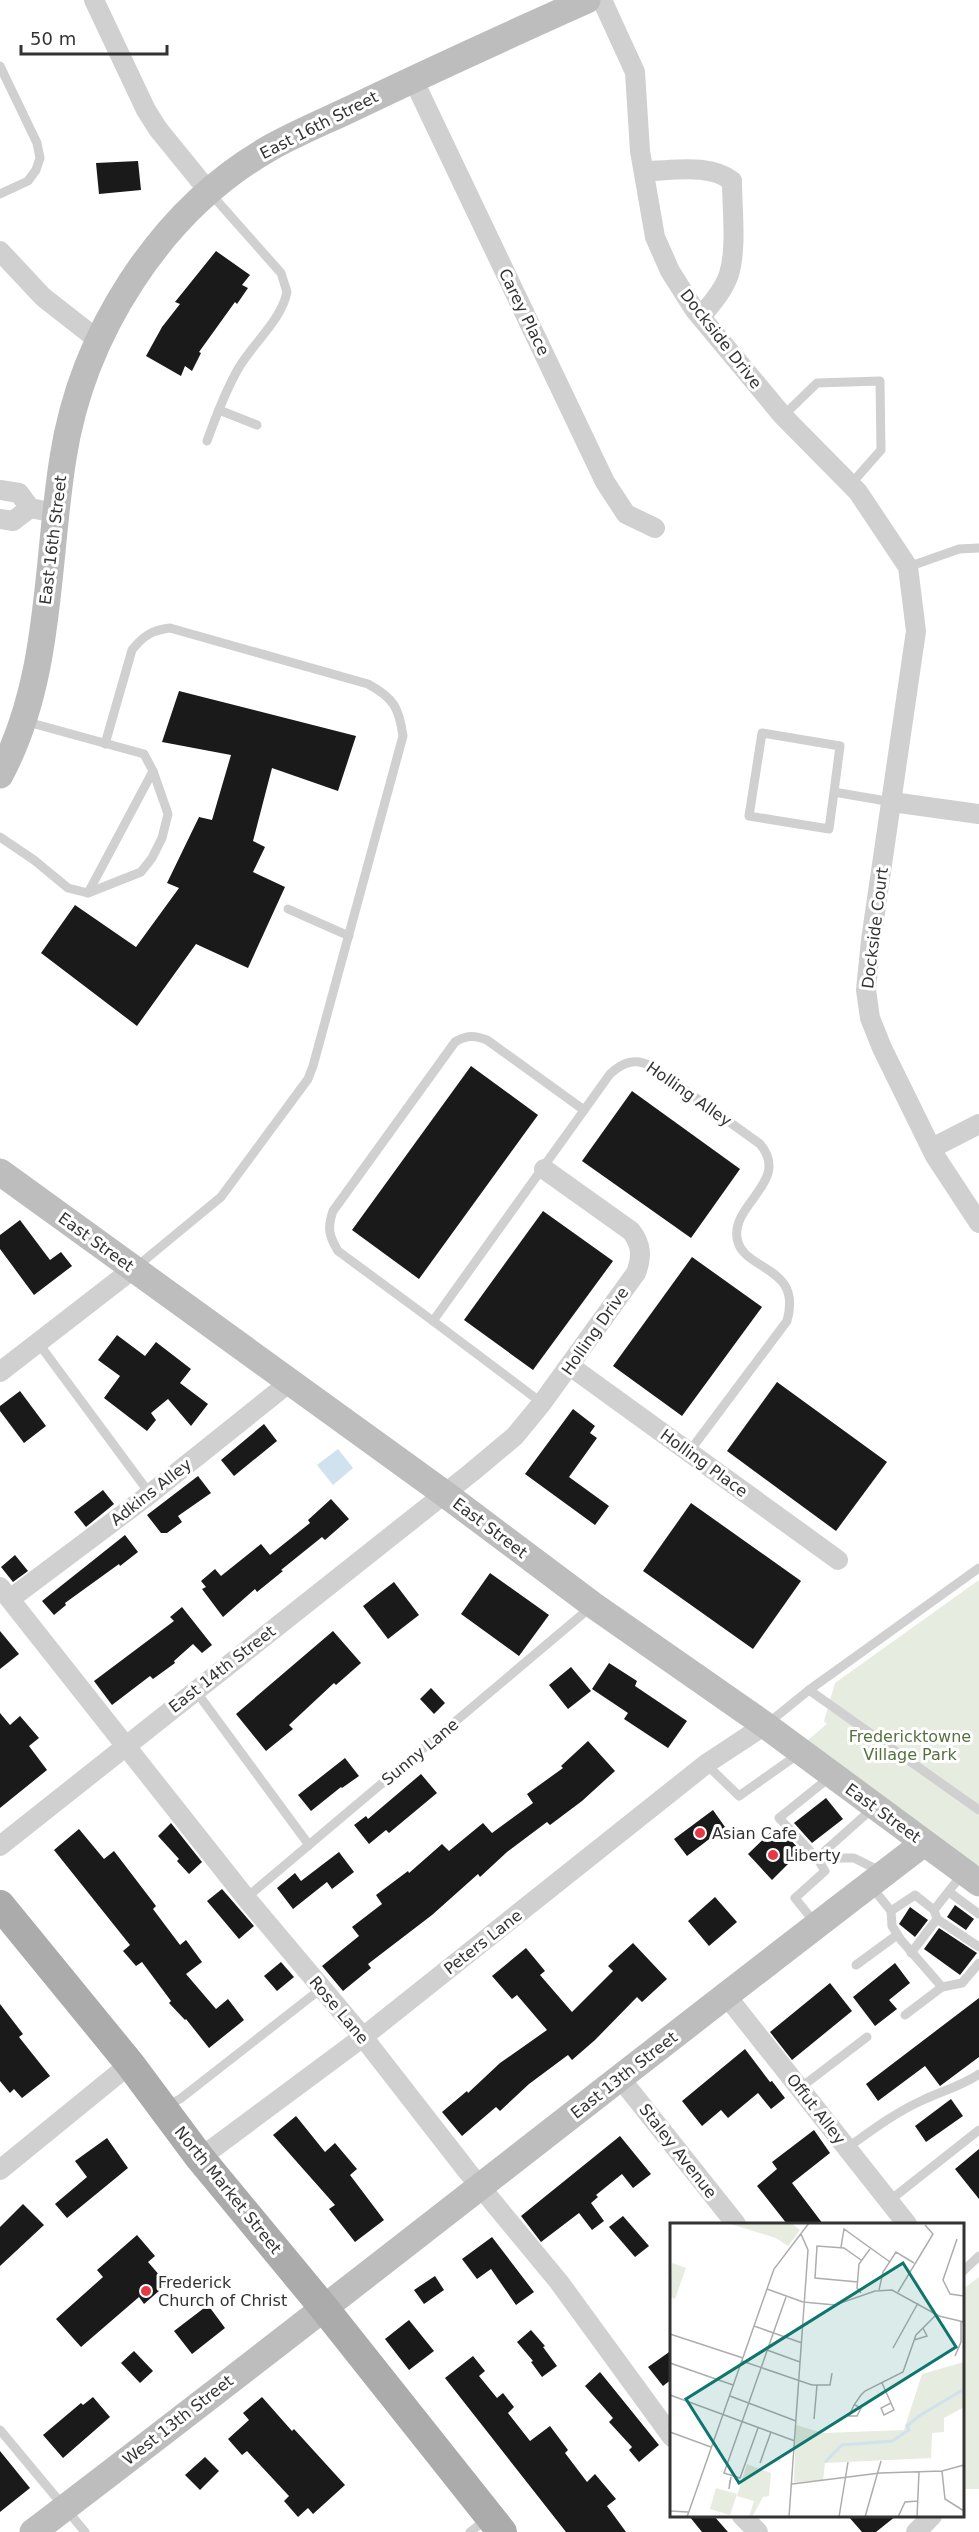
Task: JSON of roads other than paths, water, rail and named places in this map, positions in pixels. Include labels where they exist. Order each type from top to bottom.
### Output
[{"type":"main road","name":"North Market Street","points":[[0,1905],[130,2064],[200,2158],[324,2308],[487,2527]]},
{"type":"street","points":[[94,0],[146,110],[158,129],[210,193]]},
{"type":"street","name":"East 16th Street","points":[[0,774],[23,721],[39,658],[43,511],[81,382],[98,340],[117,303],[141,267],[165,237],[210,193],[269,148],[587,0]]},
{"type":"street","name":"Dockside Drive","points":[[602,0],[635,72],[640,151],[654,237],[670,271],[701,317],[783,416],[851,484],[889,536],[908,567],[916,631],[892,802]]},
{"type":"street","name":"Carey Place","points":[[413,79],[605,482],[626,514],[655,528]]},
{"type":"street","points":[[644,171],[709,170],[723,174],[732,181],[732,256],[729,274],[722,290],[701,317]]},
{"type":"street","points":[[0,251],[43,297],[98,340]]},
{"type":"street","points":[[0,490],[19,492],[43,511]]},
{"type":"street","points":[[0,519],[13,521],[43,511]]},
{"type":"street","points":[[892,802],[979,814]]},
{"type":"street","name":"Dockside Court","points":[[892,802],[871,940],[866,990],[870,1018],[882,1048],[932,1148],[979,1223]]},
{"type":"street","points":[[932,1148],[979,1125]]},
{"type":"street","name":"Holling Drive","points":[[445,1494],[515,1436],[570,1366],[636,1273],[640,1261],[641,1250],[631,1231],[544,1169]]},
{"type":"street","name":"East Street","points":[[0,1172],[445,1494],[593,1605],[765,1725],[924,1843],[964,1882]]},
{"type":"street","points":[[0,1372],[133,1269]]},
{"type":"street","name":"Holling Place","points":[[570,1366],[838,1560]]},
{"type":"street","name":"Adkins Alley","points":[[5,1593],[150,1494],[290,1382]]},
{"type":"street","name":"East 14th Street","points":[[0,1846],[445,1494]]},
{"type":"street","name":"Rose Lane","points":[[5,1593],[246,1898],[363,2037],[559,2282],[670,2435]]},
{"type":"street","name":"Peters Lane","points":[[200,2158],[363,2037],[706,1764],[765,1725]]},
{"type":"street","name":"East 13th Street","points":[[324,2308],[725,1994],[924,1843]]},
{"type":"street","name":"Offut Alley","points":[[725,1994],[906,2223]]},
{"type":"street","points":[[0,2170],[130,2064]]},
{"type":"street","name":"Staley Avenue","points":[[620,2078],[735,2223]]},
{"type":"street","name":"West 13th Street","points":[[33,2532],[324,2308]]},
{"type":"street","points":[[743,2517],[758,2532]]},
{"type":"street","points":[[916,2532],[931,2517]]},
{"type":"lane","points":[[0,66],[37,143],[40,158],[36,170],[28,181],[0,194]]},
{"type":"lane","points":[[207,441],[238,369],[279,312],[287,292],[281,273],[210,193]]},
{"type":"lane","points":[[783,416],[817,383],[880,381],[881,450],[851,484]]},
{"type":"lane","points":[[219,410],[257,425]]},
{"type":"lane","points":[[908,567],[959,549],[979,548]]},
{"type":"lane","points":[[105,744],[132,650],[141,638],[156,630],[170,628],[368,684],[383,692],[394,703],[400,714],[402,736],[308,1079],[221,1197],[133,1269]]},
{"type":"lane","points":[[0,837],[34,860],[68,888],[88,893],[141,872],[153,858],[162,838],[168,814],[153,771],[144,754],[23,721]]},
{"type":"lane","points":[[762,733],[840,746],[834,792],[829,829],[749,816],[762,733]]},
{"type":"lane","points":[[88,893],[153,771]]},
{"type":"lane","points":[[834,792],[892,802]]},
{"type":"lane","points":[[288,909],[349,936]]},
{"type":"lane","points":[[542,1403],[338,1251],[330,1238],[328,1225],[333,1211],[455,1042],[466,1036],[477,1036],[487,1040],[584,1110]]},
{"type":"lane","name":"Holling Alley","points":[[433,1321],[610,1074],[620,1064],[640,1061],[653,1066],[760,1144],[766,1151],[770,1162],[762,1187],[742,1215],[737,1229],[738,1241],[744,1252],[783,1280],[790,1296],[787,1321],[689,1452]]},
{"type":"lane","points":[[39,1344],[150,1494]]},
{"type":"lane","points":[[765,1725],[809,1690],[979,1568]]},
{"type":"lane","name":"Sunny Lane","points":[[246,1898],[593,1605]]},
{"type":"lane","points":[[195,1690],[309,1845]]},
{"type":"lane","points":[[809,1690],[979,1810]]},
{"type":"lane","points":[[706,1764],[739,1796],[800,1753]]},
{"type":"lane","points":[[817,1925],[795,1898],[825,1871],[817,1858],[778,1818],[831,1775]]},
{"type":"lane","points":[[817,1858],[874,1807]]},
{"type":"lane","points":[[817,1858],[854,1858],[877,1879],[891,1911],[892,1926],[897,1935],[942,1987]]},
{"type":"lane","points":[[911,1953],[936,1914],[964,1882],[979,1914]]},
{"type":"lane","points":[[891,1911],[915,1895],[979,1947]]},
{"type":"lane","points":[[856,1965],[897,1935]]},
{"type":"lane","points":[[905,2015],[942,1987],[962,1983],[979,1963]]},
{"type":"lane","points":[[162,2107],[180,2099],[322,1988]]},
{"type":"lane","points":[[800,2088],[867,2037]]},
{"type":"lane","points":[[847,2148],[876,2127],[922,2100],[965,2083],[979,2074]]},
{"type":"lane","points":[[889,2201],[979,2130]]},
{"type":"lane","points":[[964,2271],[979,2256]]},
{"type":"lane","points":[[0,2430],[85,2532]]},
{"type":"water","points":[[338,1449],[353,1468],[333,1485],[317,1465]]},
{"type":"place","name":"Asian Cafe","points":[[700,1833]]},
{"type":"place","name":"Liberty","points":[[773,1855]]},
{"type":"place","name":"Frederick Church of Christ","points":[[146,2291]]},
{"type":"park label","name":"Fredericktowne Village Park","points":[[910,1745]]}]
